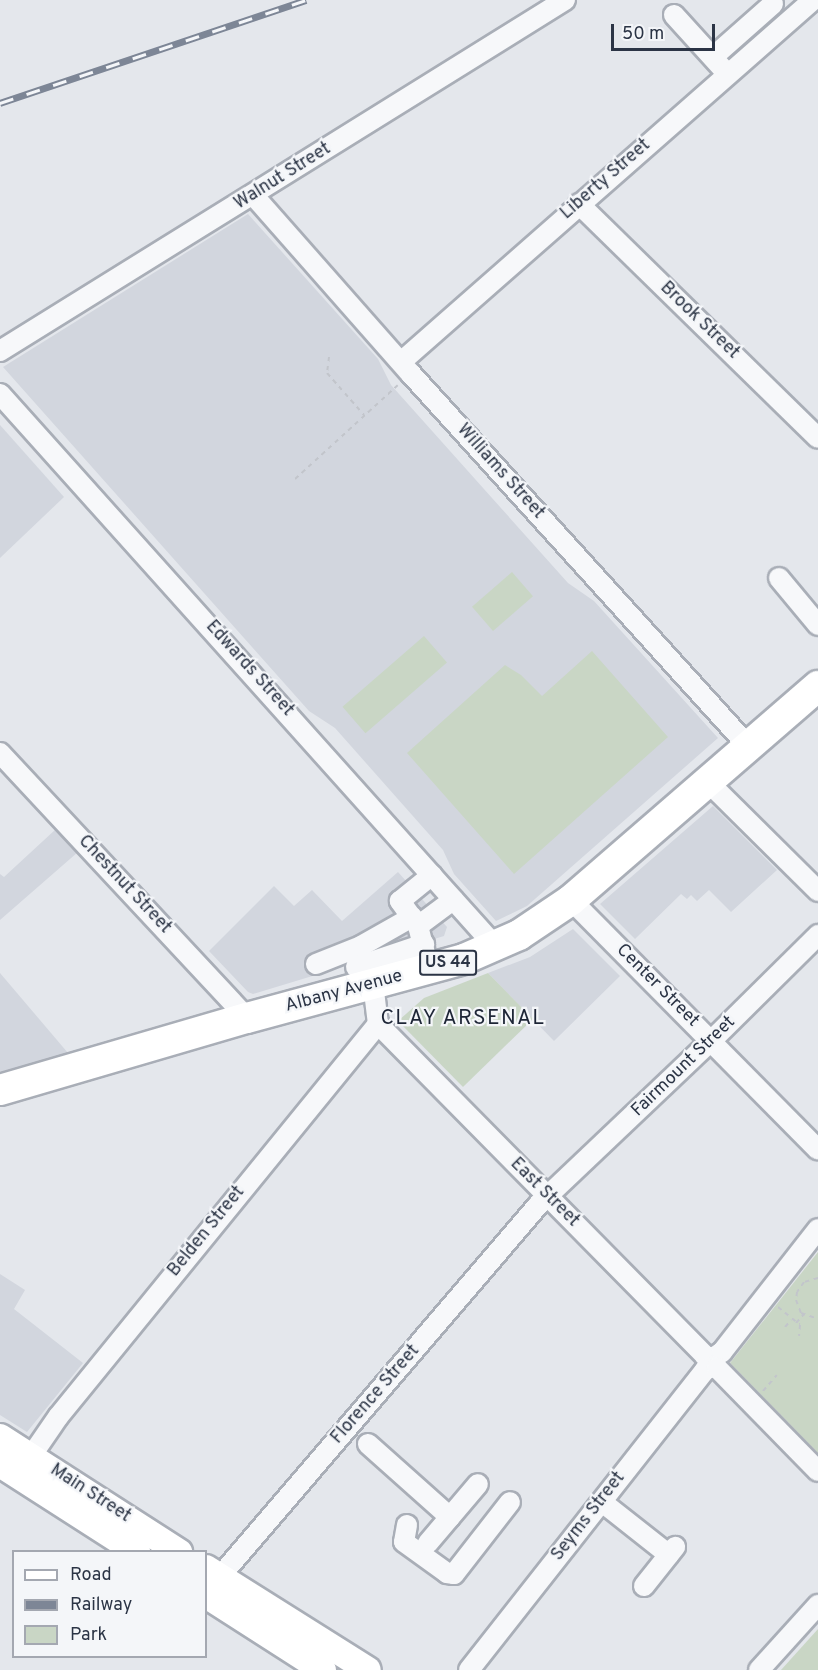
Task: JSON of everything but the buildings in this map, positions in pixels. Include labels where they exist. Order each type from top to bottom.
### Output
[{"type":"highway","name":"Albany Avenue","points":[[0,1090],[247,1018],[361,972],[421,939],[495,946],[541,923],[571,900],[818,686]]},
{"type":"main road","name":"Main Street","points":[[0,1437],[16,1465],[136,1550]]},
{"type":"main road","name":"Main Street","points":[[16,1465],[177,1550]]},
{"type":"main road","points":[[209,1583],[323,1670]]},
{"type":"main road","points":[[209,1583],[368,1670]]},
{"type":"street","name":"Walnut Street","points":[[0,351],[254,196],[565,0]]},
{"type":"street","points":[[813,0],[818,3]]},
{"type":"street","name":"Liberty Street","points":[[400,362],[813,0]]},
{"type":"street","points":[[713,57],[773,4]]},
{"type":"street","points":[[674,15],[728,74]]},
{"type":"street","name":"Williams Street","points":[[254,196],[400,362],[748,747]]},
{"type":"street","name":"Brook Street","points":[[579,204],[818,438]]},
{"type":"street","name":"Edwards Street","points":[[0,394],[495,946]]},
{"type":"street","points":[[779,578],[818,625]]},
{"type":"street","name":"Chestnut Street","points":[[0,753],[247,1018]]},
{"type":"street","points":[[708,782],[818,891]]},
{"type":"street","points":[[421,939],[400,900],[432,875]]},
{"type":"street","points":[[316,964],[361,972],[421,939],[453,900]]},
{"type":"street","name":"Center Street","points":[[571,900],[818,1150]]},
{"type":"street","name":"Fairmount Street","points":[[547,1197],[711,1041],[818,935]]},
{"type":"street","points":[[361,972],[378,1024]]},
{"type":"street","name":"East Street","points":[[378,1024],[818,1471]]},
{"type":"street","name":"Belden Street","points":[[16,1465],[58,1417],[166,1281],[378,1024]]},
{"type":"street","name":"Florence Street","points":[[209,1583],[547,1197]]},
{"type":"street","name":"Seyms Street","points":[[469,1670],[818,1229]]},
{"type":"street","points":[[368,1444],[450,1517]]},
{"type":"street","points":[[428,1543],[478,1484]]},
{"type":"street","points":[[407,1525],[404,1542],[447,1573],[454,1574],[510,1502]]},
{"type":"street","points":[[602,1502],[672,1551],[644,1587]]},
{"type":"street","points":[[759,1670],[818,1605]]},
{"type":"path","points":[[329,357],[327,373],[364,416]]},
{"type":"path","points":[[295,479],[398,386]]},
{"type":"path","points":[[818,1278],[804,1282],[797,1292],[797,1306],[804,1314],[818,1319]]},
{"type":"path","points":[[774,1304],[801,1328],[800,1335]]},
{"type":"path","points":[[796,1323],[804,1314]]},
{"type":"path","points":[[785,1327],[792,1319]]},
{"type":"path","points":[[759,1395],[777,1375]]},
{"type":"shaded area","points":[[248,214],[378,359],[391,385],[568,583],[594,601],[718,738],[527,906],[496,921],[454,874],[443,850],[335,728],[309,711],[3,367]]},
{"type":"shaded area","points":[[0,425],[64,497],[0,558]]},
{"type":"shaded area","points":[[713,806],[777,870],[731,912],[709,890],[697,901],[691,895],[687,899],[681,894],[635,939],[600,904]]},
{"type":"shaded area","points":[[56,829],[78,852],[0,920],[0,874],[4,877]]},
{"type":"shaded area","points":[[398,872],[447,927],[444,936],[253,994],[248,992],[209,951],[274,886],[294,906],[312,890],[342,921]]},
{"type":"shaded area","points":[[573,929],[620,976],[554,1041],[488,973],[530,957]]},
{"type":"shaded area","points":[[0,973],[68,1053],[0,1072]]},
{"type":"shaded area","points":[[0,1274],[25,1290],[14,1309],[83,1363],[27,1432],[0,1415]]},
{"type":"green space","points":[[512,572],[533,596],[493,631],[472,607]]},
{"type":"green space","points":[[424,636],[447,662],[365,733],[342,707]]},
{"type":"green space","points":[[592,651],[668,737],[514,874],[407,753],[505,665],[521,675],[542,696]]},
{"type":"green space","points":[[488,973],[533,1019],[463,1087],[398,1021],[424,998]]},
{"type":"green space","points":[[818,1252],[818,1453],[730,1363]]},
{"type":"green space","points":[[818,1629],[818,1670],[781,1670]]},
{"type":"railway","points":[[0,103],[306,0]]},
{"type":"district","name":"CLAY ARSENAL","points":[[463,1019]]}]
